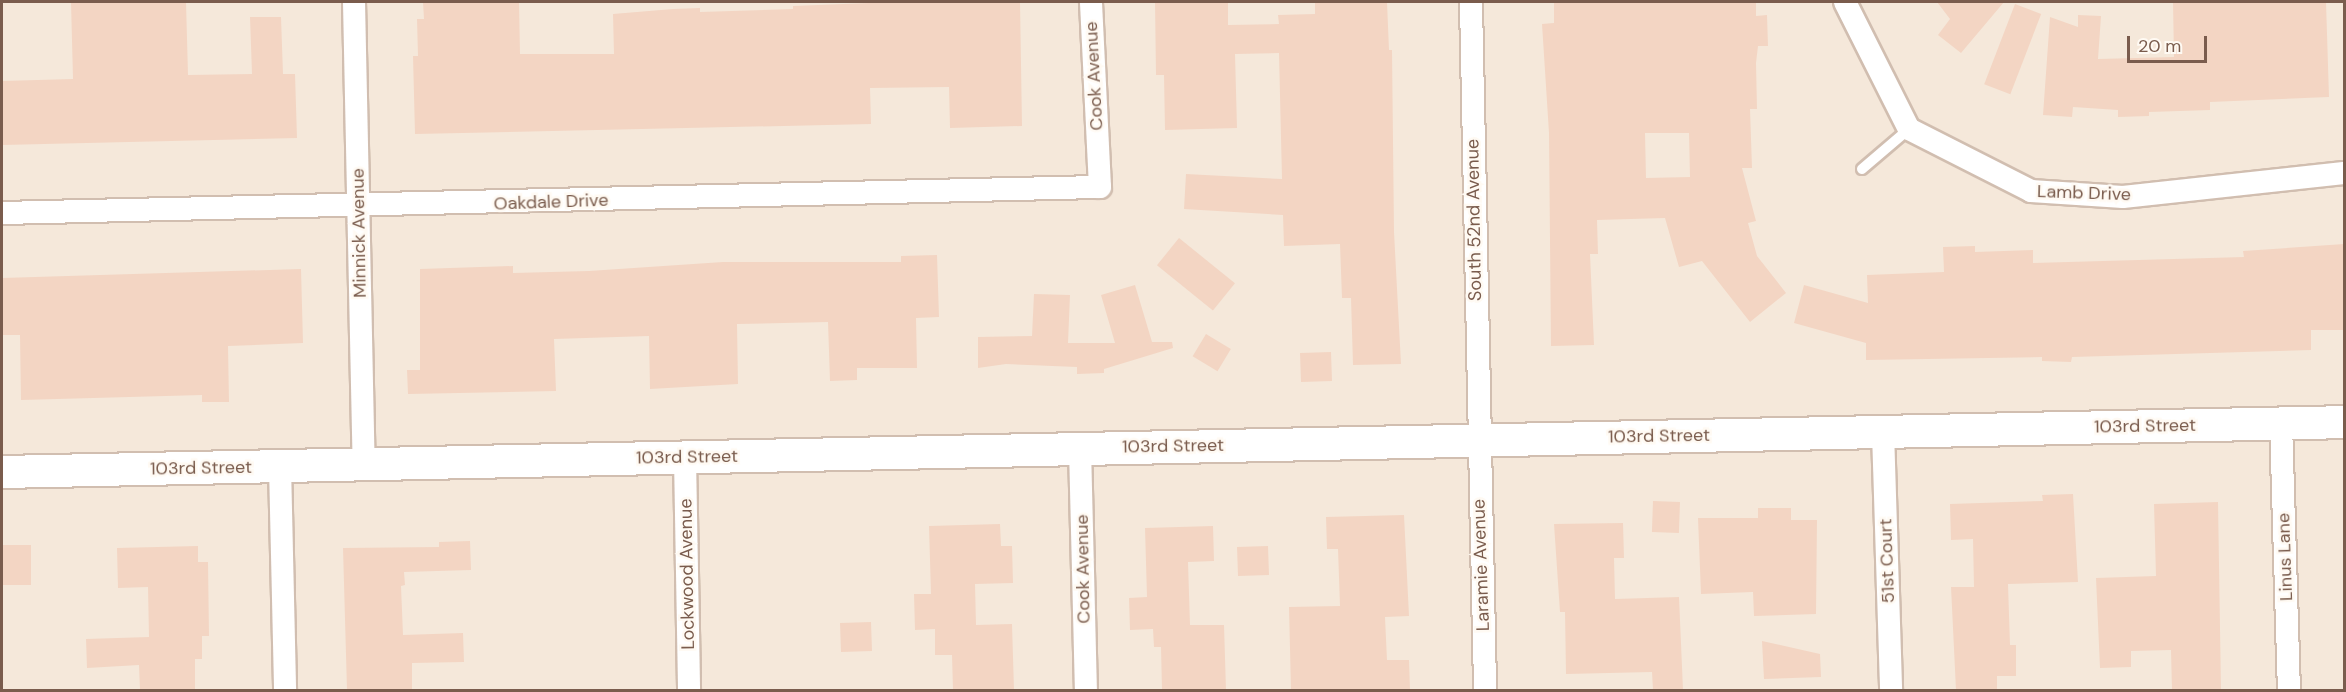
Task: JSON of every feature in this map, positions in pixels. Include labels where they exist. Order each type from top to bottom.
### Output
[{"type":"main road","name":"103rd Street","points":[[2,472],[2344,422]]},
{"type":"street","name":"Minnick Avenue","points":[[354,2],[364,464]]},
{"type":"street","name":"Cook Avenue","points":[[1091,2],[1100,187]]},
{"type":"street","name":"South 52nd Avenue","points":[[1471,2],[1478,439]]},
{"type":"street","points":[[1845,2],[1909,129]]},
{"type":"street","name":"Lamb Drive","points":[[1909,129],[2031,191],[2123,197],[2344,173]]},
{"type":"street","name":"Oakdale Drive","points":[[2,213],[359,208],[1100,187]]},
{"type":"street","name":"Linus Lane","points":[[2281,423],[2289,690]]},
{"type":"street","name":"51st Court","points":[[1883,432],[1891,690]]},
{"type":"street","name":"Laramie Avenue","points":[[1478,439],[1485,690]]},
{"type":"street","name":"Cook Avenue","points":[[1080,448],[1086,690]]},
{"type":"street","name":"Lockwood Avenue","points":[[685,457],[689,690]]},
{"type":"street","points":[[280,466],[285,690]]},
{"type":"lane","points":[[1862,169],[1909,129]]},
{"type":"shaded area","points":[[2,2],[2344,2],[2344,690],[2,690]]},
{"type":"building","points":[[71,2],[186,2],[188,75],[252,74],[250,17],[281,17],[283,74],[295,74],[297,138],[2,145],[2,81],[73,79]]},
{"type":"building","points":[[423,2],[519,2],[520,54],[614,54],[613,14],[700,8],[700,12],[793,9],[793,6],[894,2],[1020,2],[1022,126],[950,128],[949,87],[870,88],[871,124],[415,134],[413,56],[418,56],[417,19],[424,19]]},
{"type":"building","points":[[1155,2],[1228,2],[1228,25],[1279,24],[1278,15],[1315,14],[1315,2],[1387,2],[1389,50],[1392,50],[1394,232],[1401,364],[1353,365],[1351,298],[1342,298],[1340,244],[1284,246],[1283,215],[1184,209],[1186,174],[1282,179],[1279,53],[1235,54],[1237,128],[1165,130],[1164,75],[1156,75]]},
{"type":"building","points":[[1554,2],[1756,2],[1756,16],[1767,15],[1768,46],[1758,46],[1756,63],[1757,109],[1750,109],[1752,168],[1742,168],[1756,221],[1748,223],[1757,256],[1786,293],[1750,322],[1702,261],[1679,267],[1665,218],[1597,220],[1598,254],[1590,254],[1594,345],[1551,346],[1549,133],[1542,24],[1554,23]],"holes":[[[1645,133],[1689,133],[1690,177],[1646,178]]]},
{"type":"building","points":[[1937,2],[2004,2],[1961,53],[1938,35],[1950,19]]},
{"type":"building","points":[[2173,2],[2326,2],[2329,97],[2210,102],[2210,110],[2149,112],[2149,116],[2118,117],[2118,110],[2073,107],[2072,117],[2043,115],[2050,17],[2078,27],[2078,15],[2101,16],[2098,59],[2174,57]]},
{"type":"building","points":[[2015,4],[2041,14],[2010,94],[1984,84]]},
{"type":"building","points":[[1179,238],[1235,283],[1213,311],[1157,265]]},
{"type":"building","points":[[2344,244],[2344,330],[2311,330],[2311,350],[2072,357],[2071,362],[2042,361],[2042,357],[1866,360],[1866,343],[1794,323],[1804,285],[1868,303],[1867,275],[1944,272],[1943,247],[1975,246],[1975,252],[2033,250],[2033,263],[2244,257],[2243,251]]},
{"type":"building","points":[[937,255],[939,317],[916,318],[917,368],[857,368],[857,380],[830,381],[828,322],[737,324],[738,384],[650,389],[649,336],[554,339],[556,391],[408,394],[407,370],[420,370],[420,269],[513,266],[513,273],[589,271],[723,262],[901,262],[901,256]]},
{"type":"building","points":[[301,269],[303,343],[228,346],[229,402],[202,402],[202,395],[21,400],[20,335],[2,335],[2,278]]},
{"type":"building","points":[[1135,285],[1152,342],[1172,342],[1173,348],[1104,369],[1104,373],[1077,374],[1077,367],[1006,364],[978,368],[978,337],[1032,336],[1034,294],[1070,295],[1068,343],[1115,343],[1101,295]]},
{"type":"building","points":[[1206,334],[1231,349],[1217,371],[1193,356]]},
{"type":"building","points":[[1331,352],[1332,381],[1301,382],[1300,353]]},
{"type":"building","points":[[2073,494],[2078,582],[2008,584],[2010,645],[2016,645],[2016,676],[1997,676],[1997,690],[1956,690],[1951,587],[1974,587],[1973,539],[1951,540],[1950,504],[2043,501],[2042,495]]},
{"type":"building","points":[[1653,501],[1680,502],[1679,533],[1652,532]]},
{"type":"building","points":[[2218,502],[2221,690],[2172,690],[2171,650],[2131,651],[2131,667],[2100,668],[2096,578],[2156,576],[2154,504]]},
{"type":"building","points":[[1758,508],[1791,508],[1791,520],[1817,520],[1816,614],[1754,616],[1753,592],[1701,594],[1698,518],[1758,518]]},
{"type":"building","points":[[1404,515],[1409,616],[1385,617],[1387,660],[1409,660],[1410,690],[1291,690],[1289,607],[1340,606],[1338,549],[1327,549],[1326,517]]},
{"type":"building","points":[[1623,523],[1624,558],[1614,558],[1615,599],[1679,597],[1683,690],[1653,690],[1652,672],[1566,674],[1565,612],[1560,612],[1554,524]]},
{"type":"building","points":[[1000,524],[1001,546],[1012,546],[1013,583],[975,584],[976,625],[1012,624],[1014,690],[953,690],[952,655],[935,655],[935,629],[915,630],[914,594],[931,594],[929,526]]},
{"type":"building","points":[[1213,526],[1214,561],[1188,562],[1190,625],[1224,625],[1226,690],[1162,690],[1161,647],[1154,647],[1153,629],[1130,630],[1129,598],[1147,597],[1145,528]]},
{"type":"building","points":[[470,541],[471,570],[404,572],[405,585],[401,586],[403,635],[463,633],[464,662],[412,663],[412,690],[347,690],[343,548],[439,547],[439,542]]},
{"type":"building","points":[[2,545],[31,545],[31,585],[2,585]]},
{"type":"building","points":[[198,546],[198,562],[208,562],[209,636],[202,636],[202,659],[195,659],[195,690],[140,690],[139,665],[87,668],[86,639],[149,637],[148,587],[118,588],[117,548]]},
{"type":"building","points":[[1268,546],[1269,575],[1238,576],[1237,547]]},
{"type":"building","points":[[871,622],[872,651],[841,652],[840,623]]},
{"type":"building","points":[[1762,641],[1820,654],[1821,677],[1764,679]]}]
